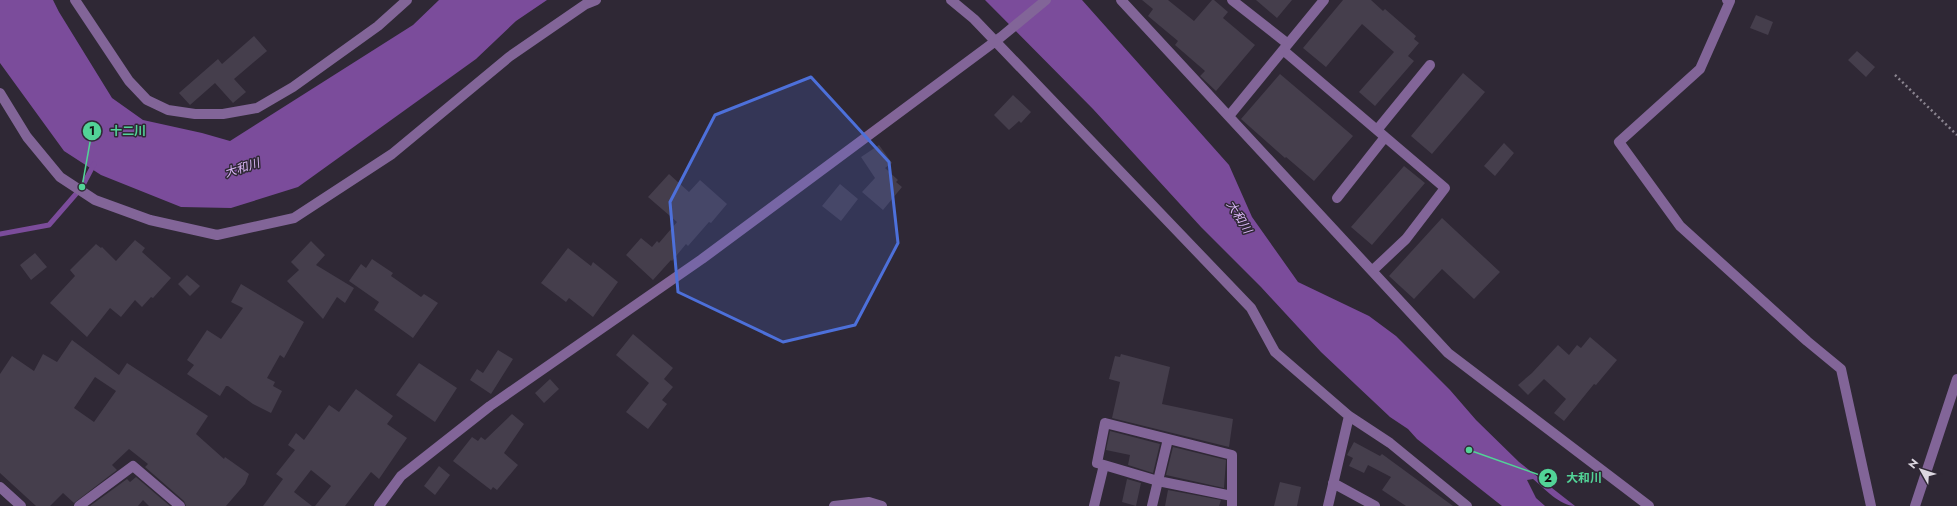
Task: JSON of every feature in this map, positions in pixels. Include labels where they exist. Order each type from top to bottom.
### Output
[{"type":"street","points":[[75,0],[129,81],[148,100],[168,110],[196,114],[223,114],[257,108],[293,87],[378,26],[407,0]]},
{"type":"street","points":[[0,93],[27,137],[60,177],[95,200],[150,220],[217,235],[294,218],[392,154],[509,57],[586,4],[596,0]]},
{"type":"street","points":[[952,0],[998,39],[1251,308],[1275,352],[1349,416],[1390,442],[1467,506]]},
{"type":"street","points":[[379,506],[401,476],[490,406],[702,259],[998,39],[1046,0]]},
{"type":"street","points":[[1121,0],[1448,353],[1649,506]]},
{"type":"street","points":[[1232,0],[1381,133],[1446,188],[1406,239],[1372,271]]},
{"type":"street","points":[[1229,116],[1324,0]]},
{"type":"street","points":[[1727,0],[1730,1],[1700,69],[1618,142],[1680,226],[1807,341],[1842,369],[1871,506]]},
{"type":"street","points":[[1337,198],[1430,65]]},
{"type":"street","points":[[1915,506],[1957,379]]},
{"type":"street","points":[[1328,506],[1349,416]]},
{"type":"street","points":[[1105,423],[1232,455],[1232,501],[1104,465],[1097,463],[1105,423]]},
{"type":"street","points":[[1152,506],[1168,439]]},
{"type":"street","points":[[1096,506],[1104,465]]},
{"type":"street","points":[[79,506],[133,466],[180,506]]},
{"type":"street","points":[[1333,483],[1375,506]]},
{"type":"street","points":[[0,487],[21,506]]},
{"type":"street","points":[[834,506],[869,502],[882,506]]},
{"type":"path","points":[[1895,76],[1957,135]]},
{"type":"highlighted area","points":[[811,77],[889,162],[898,243],[855,325],[783,342],[678,292],[670,202],[715,115]]},
{"type":"water","points":[[0,0],[53,0],[112,98],[143,120],[202,133],[230,141],[413,25],[439,0],[547,0],[516,21],[476,59],[298,187],[231,208],[181,207],[101,175],[64,151],[0,63]]},
{"type":"water","points":[[985,0],[1082,0],[1229,165],[1252,217],[1298,282],[1369,316],[1396,336],[1450,390],[1476,420],[1519,462],[1575,506],[1558,500],[1533,479],[1527,480],[1536,498],[1545,506],[1502,506],[1417,439],[1408,429],[1390,417],[1321,352],[1261,287],[1201,227],[1093,109]]},
{"type":"building","points":[[1142,0],[1168,0],[1194,21],[1212,0],[1214,0],[1228,12],[1223,18],[1255,45],[1216,91],[1200,76],[1205,71],[1175,45],[1178,41],[1148,16],[1153,9]]},
{"type":"building","points":[[1256,0],[1292,0],[1277,18]]},
{"type":"building","points":[[1343,0],[1371,0],[1383,11],[1385,9],[1416,36],[1414,39],[1419,43],[1408,56],[1414,61],[1375,106],[1359,92],[1394,52],[1362,24],[1326,67],[1303,48]]},
{"type":"building","points":[[1756,15],[1773,22],[1768,35],[1750,28]]},
{"type":"building","points":[[254,36],[267,51],[234,79],[246,92],[233,103],[215,83],[190,105],[179,93],[218,59],[222,64]]},
{"type":"building","points":[[1857,51],[1875,67],[1866,77],[1848,60]]},
{"type":"building","points":[[1463,73],[1485,92],[1432,154],[1411,136]]},
{"type":"building","points":[[1280,74],[1353,136],[1314,181],[1286,157],[1285,158],[1241,119]]},
{"type":"building","points":[[1013,95],[1031,112],[1021,123],[1019,121],[1009,130],[994,115]]},
{"type":"building","points":[[1504,143],[1514,153],[1495,176],[1484,166]]},
{"type":"building","points":[[879,145],[892,163],[885,168],[898,180],[896,182],[902,187],[883,210],[862,192],[875,178],[861,157]]},
{"type":"building","points":[[1404,166],[1425,183],[1372,245],[1351,227]]},
{"type":"building","points":[[669,174],[689,192],[700,180],[727,204],[711,223],[709,222],[688,246],[686,244],[653,280],[626,255],[641,238],[652,247],[657,241],[659,243],[677,222],[648,197]]},
{"type":"building","points":[[840,184],[858,199],[841,221],[822,206]]},
{"type":"building","points":[[1442,218],[1500,272],[1474,299],[1442,269],[1414,299],[1389,276]]},
{"type":"building","points":[[135,240],[145,248],[142,252],[171,278],[153,298],[151,297],[142,307],[135,300],[121,317],[110,308],[87,337],[50,303],[75,276],[70,270],[96,244],[101,248],[102,247],[116,261]]},
{"type":"building","points":[[311,241],[325,255],[316,265],[354,288],[345,303],[337,297],[323,319],[287,281],[299,270],[291,262]]},
{"type":"building","points":[[568,248],[591,266],[593,262],[618,282],[593,317],[569,298],[566,302],[541,283]]},
{"type":"building","points":[[35,253],[47,267],[31,280],[20,265]]},
{"type":"building","points":[[372,259],[393,273],[391,276],[421,297],[424,294],[438,303],[413,338],[374,310],[379,302],[349,281],[361,264],[366,268]]},
{"type":"building","points":[[187,275],[200,286],[190,296],[178,284]]},
{"type":"building","points":[[241,284],[304,322],[284,358],[280,355],[267,378],[275,382],[273,386],[282,391],[271,413],[253,404],[228,386],[226,386],[220,396],[187,374],[194,365],[187,360],[207,330],[221,339],[243,308],[231,302]]},
{"type":"building","points":[[633,334],[673,368],[664,379],[673,387],[662,400],[667,404],[648,429],[626,412],[649,383],[616,355]]},
{"type":"building","points":[[1590,337],[1617,360],[1596,385],[1594,384],[1564,421],[1554,413],[1566,399],[1544,379],[1528,395],[1518,385],[1532,373],[1558,345],[1569,355],[1577,345],[1581,348]]},
{"type":"building","points":[[72,340],[119,375],[127,363],[208,416],[196,434],[224,459],[225,457],[249,474],[245,484],[226,506],[186,506],[184,501],[145,467],[148,464],[129,449],[112,465],[117,470],[74,503],[63,493],[50,506],[36,506],[0,473],[0,374],[12,356],[34,371],[43,354],[57,362]],"holes":[[[95,377],[116,391],[94,422],[74,408]]]},
{"type":"building","points":[[498,350],[513,359],[491,394],[470,380],[477,369],[483,373]]},
{"type":"building","points":[[1121,354],[1170,367],[1162,404],[1233,419],[1229,447],[1112,418],[1120,382],[1109,379],[1115,356],[1120,357]]},
{"type":"building","points":[[419,363],[457,388],[435,422],[396,395]]},
{"type":"building","points":[[550,379],[559,389],[544,403],[535,393]]},
{"type":"building","points":[[356,389],[393,416],[387,424],[407,438],[379,479],[371,472],[345,506],[315,506],[331,486],[311,470],[294,492],[312,506],[263,506],[283,479],[276,474],[295,450],[288,445],[296,433],[304,440],[329,405],[339,412]]},
{"type":"building","points":[[512,414],[524,424],[504,453],[518,465],[497,490],[493,487],[491,490],[453,461],[472,437],[478,441],[481,437],[485,440]]},
{"type":"building","points":[[1110,431],[1160,444],[1153,473],[1128,465],[1130,455],[1106,450]]},
{"type":"building","points":[[1354,442],[1380,456],[1382,454],[1453,506],[1406,506],[1382,490],[1391,477],[1368,465],[1364,473],[1349,466],[1353,458],[1347,455]]},
{"type":"building","points":[[1173,447],[1226,460],[1224,488],[1166,475]]},
{"type":"building","points":[[439,466],[450,475],[435,495],[424,486]]},
{"type":"building","points":[[136,477],[170,506],[149,506],[143,500],[138,506],[90,506],[127,479],[130,482]]},
{"type":"building","points":[[1127,479],[1141,483],[1136,506],[1122,502]]},
{"type":"building","points":[[1280,482],[1301,487],[1297,506],[1274,506]]},
{"type":"building","points":[[1168,490],[1221,500],[1219,506],[1165,506]]},
{"type":"waterway","points":[[0,234],[49,225],[82,187],[94,164]]},
{"type":"place","name":"十二川","points":[[82,187]]},
{"type":"place","name":"大和川","points":[[1469,450]]}]
